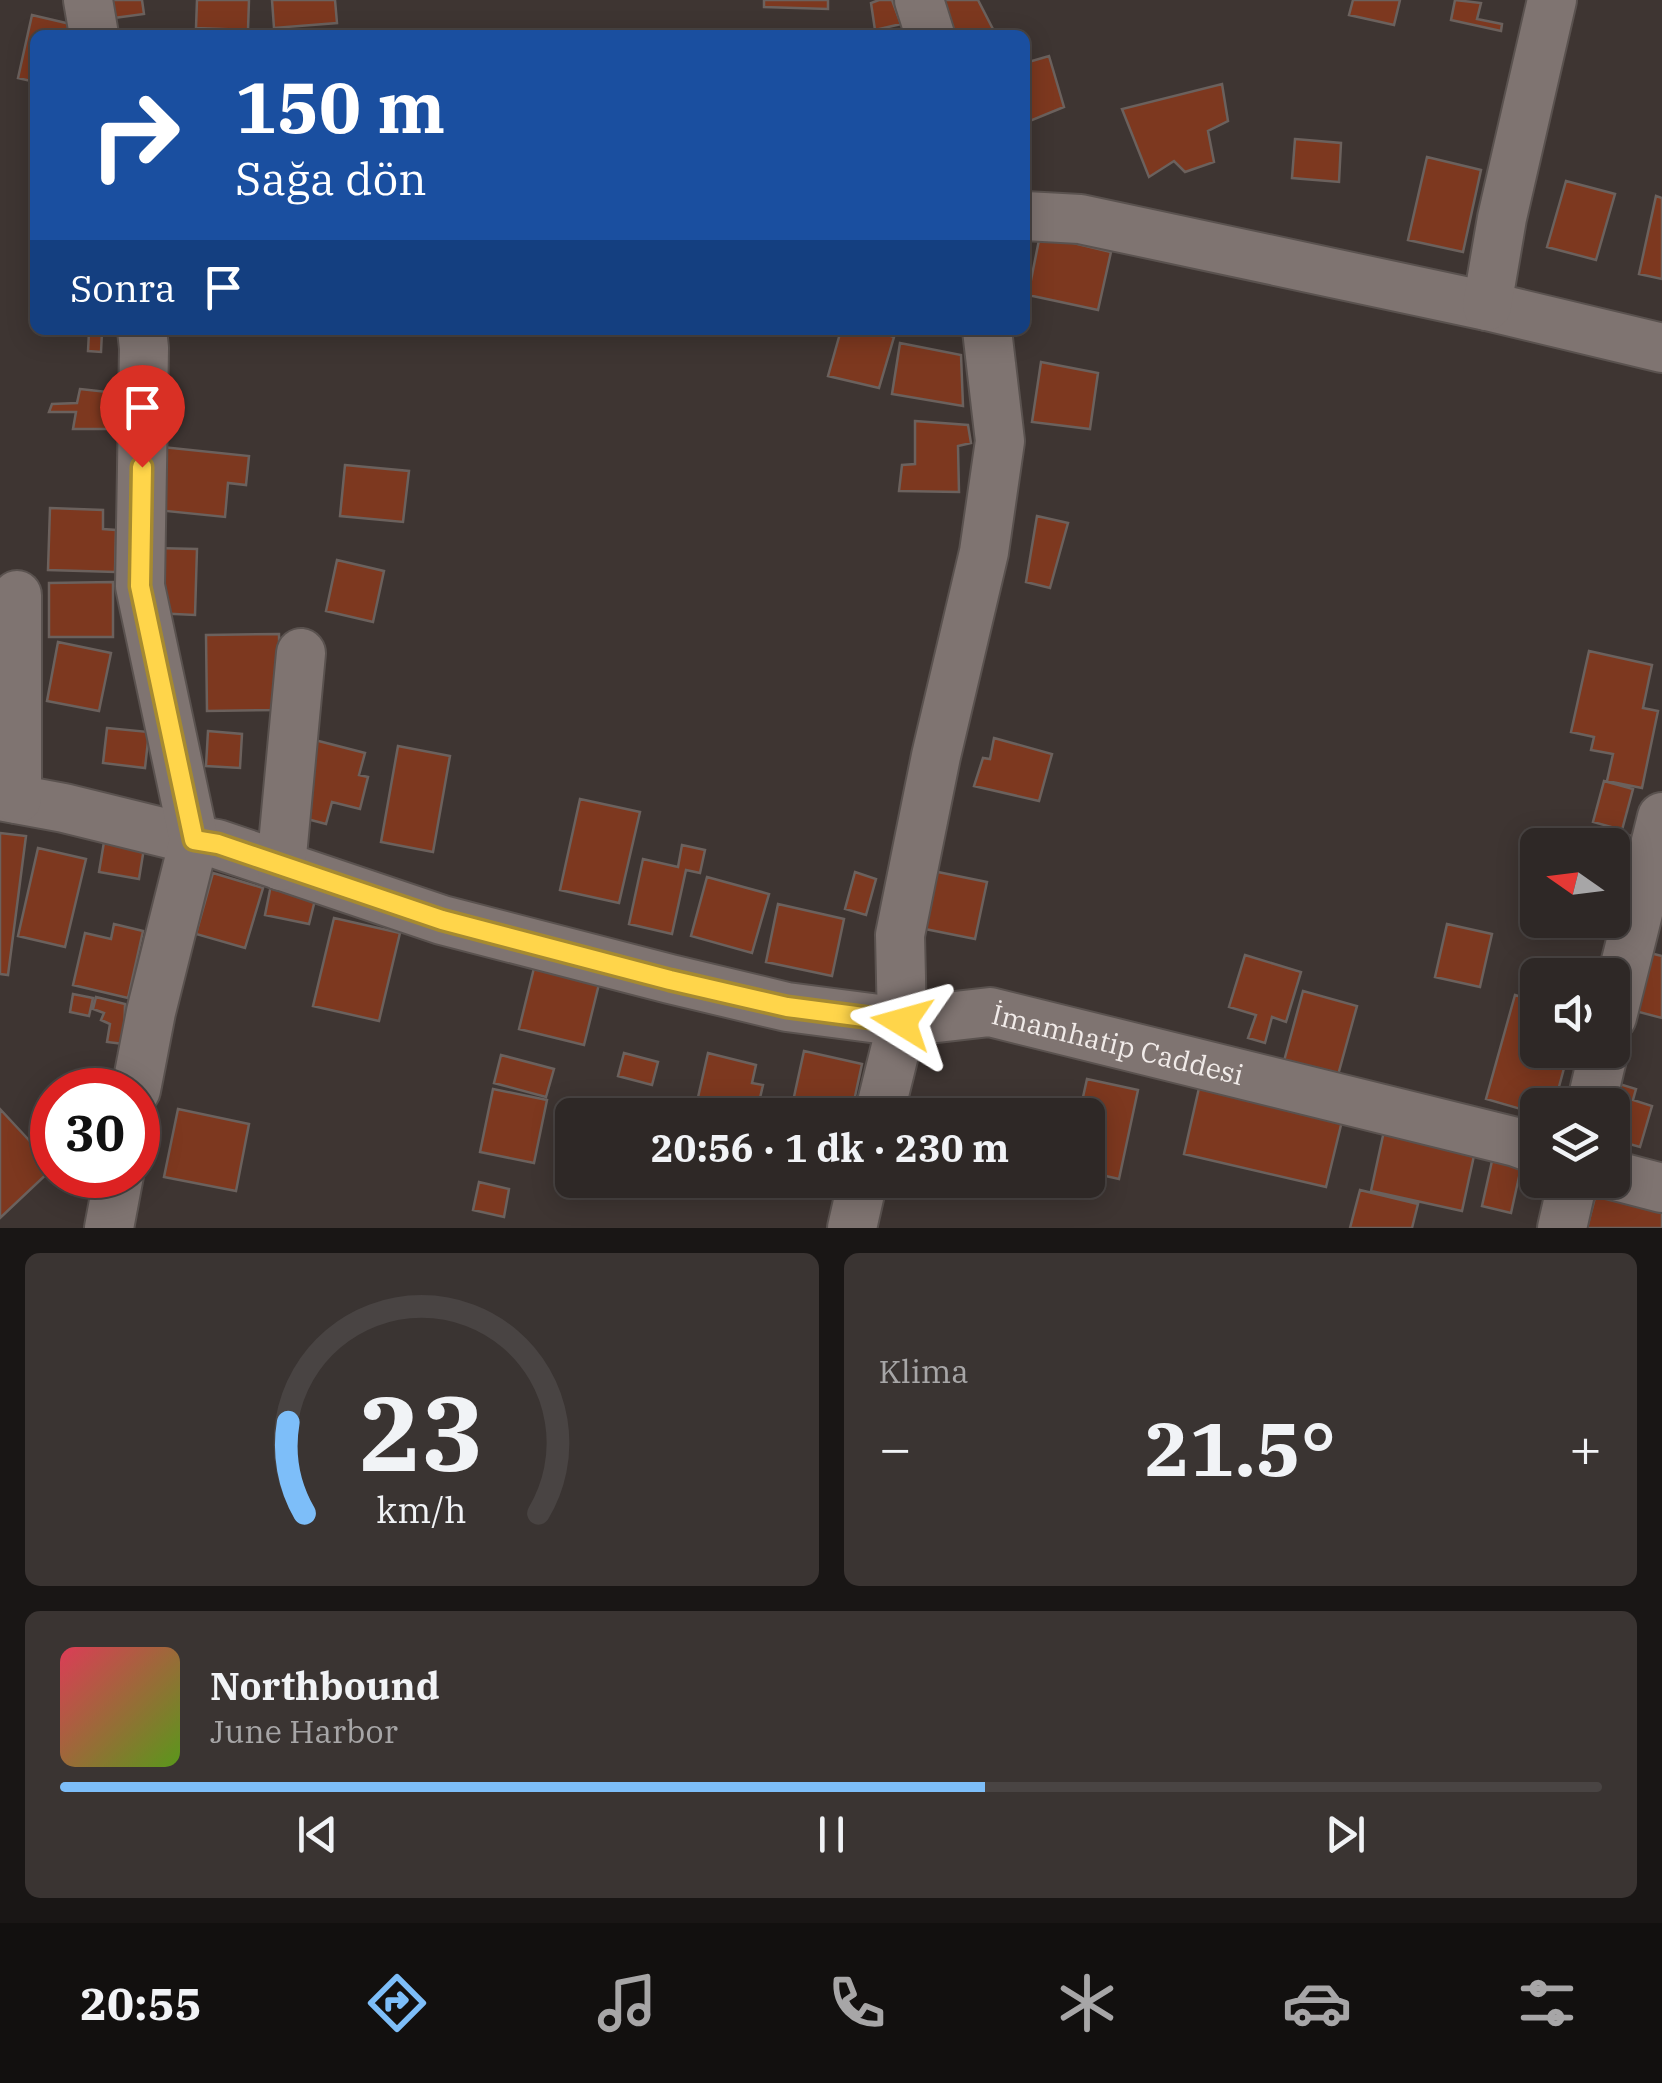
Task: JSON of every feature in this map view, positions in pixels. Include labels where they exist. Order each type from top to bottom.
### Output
[{"type":"street","points":[[88,0],[93,30]]},
{"type":"street","points":[[920,0],[929,30]]},
{"type":"street","points":[[1487,306],[1502,218],[1552,0]]},
{"type":"street","points":[[1030,216],[1080,219],[1487,306],[1662,348]]},
{"type":"street","points":[[140,1068],[194,840],[140,586],[143,335]]},
{"type":"street","points":[[883,1098],[902,1022],[900,935],[936,756],[984,552],[1000,441],[988,335]]},
{"type":"street","points":[[8,797],[17,596]]},
{"type":"street","points":[[281,866],[302,653]]},
{"type":"street","name":"İmamhatip Caddesi","points":[[8,797],[218,844],[442,920],[787,1007],[902,1022],[990,1012],[1520,1143]]},
{"type":"street","points":[[1627,958],[1662,817]]},
{"type":"street","points":[[1630,1180],[1662,1188]]},
{"type":"street","points":[[108,1228],[114,1198]]},
{"type":"street","points":[[852,1228],[860,1198]]},
{"type":"street","points":[[1562,1228],[1568,1198]]},
{"type":"building","points":[[97,0],[142,0],[144,14],[99,20]]},
{"type":"building","points":[[197,0],[249,0],[248,30],[196,28]]},
{"type":"building","points":[[272,0],[335,0],[337,23],[274,28]]},
{"type":"building","points":[[764,0],[828,0],[828,9],[764,7]]},
{"type":"building","points":[[892,0],[901,24],[875,30],[871,3]]},
{"type":"building","points":[[942,0],[978,0],[993,30],[945,30]]},
{"type":"building","points":[[1353,0],[1400,0],[1394,25],[1349,15]]},
{"type":"building","points":[[1455,0],[1481,3],[1477,19],[1502,24],[1501,31],[1451,20]]},
{"type":"building","points":[[32,15],[83,27],[30,30],[30,81],[18,78]]},
{"type":"building","points":[[1049,56],[1064,107],[1030,121],[1030,62]]},
{"type":"building","points":[[1222,84],[1228,121],[1208,131],[1214,162],[1185,172],[1174,161],[1149,177],[1122,109]]},
{"type":"building","points":[[1295,139],[1341,143],[1339,182],[1292,178]]},
{"type":"building","points":[[1427,157],[1481,170],[1463,252],[1408,240]]},
{"type":"building","points":[[1566,181],[1615,194],[1596,260],[1547,247]]},
{"type":"building","points":[[1656,196],[1662,198],[1662,279],[1639,274]]},
{"type":"building","points":[[1040,235],[1111,252],[1098,310],[1030,295]]},
{"type":"building","points":[[89,335],[102,335],[101,352],[88,351]]},
{"type":"building","points":[[840,335],[894,337],[879,388],[828,376]]},
{"type":"building","points":[[900,343],[961,355],[963,406],[892,394]]},
{"type":"building","points":[[1041,362],[1098,373],[1090,429],[1032,422]]},
{"type":"building","points":[[80,389],[117,393],[113,429],[73,429],[76,412],[49,412],[52,404],[77,403]]},
{"type":"building","points":[[915,421],[968,425],[971,443],[958,446],[959,492],[899,491],[902,465],[915,464]]},
{"type":"building","points":[[162,447],[249,456],[246,485],[228,483],[225,517],[156,510]]},
{"type":"building","points":[[345,465],[409,471],[403,522],[340,516]]},
{"type":"building","points":[[50,508],[103,510],[103,529],[116,530],[115,572],[48,570]]},
{"type":"building","points":[[1037,516],[1068,523],[1050,588],[1026,582]]},
{"type":"building","points":[[155,548],[197,549],[195,615],[154,613]]},
{"type":"building","points":[[337,560],[384,571],[373,622],[326,611]]},
{"type":"building","points":[[113,582],[113,637],[49,637],[49,583]]},
{"type":"building","points":[[279,634],[280,710],[207,711],[206,635]]},
{"type":"building","points":[[58,642],[111,653],[99,711],[47,701]]},
{"type":"building","points":[[1589,651],[1652,665],[1643,708],[1658,711],[1642,788],[1607,781],[1613,754],[1591,750],[1594,737],[1571,732]]},
{"type":"building","points":[[107,728],[149,732],[145,768],[103,763]]},
{"type":"building","points":[[208,731],[242,734],[240,768],[206,766]]},
{"type":"building","points":[[307,738],[365,753],[359,775],[368,777],[360,809],[332,802],[326,824],[288,814]]},
{"type":"building","points":[[994,738],[1052,754],[1039,801],[974,786],[983,758],[990,759]]},
{"type":"building","points":[[398,746],[450,756],[433,852],[381,842]]},
{"type":"building","points":[[1604,781],[1633,789],[1623,828],[1593,822]]},
{"type":"building","points":[[580,799],[640,812],[619,903],[560,890]]},
{"type":"building","points":[[0,833],[26,836],[8,975],[0,974]]},
{"type":"building","points":[[105,836],[145,842],[139,879],[99,872]]},
{"type":"building","points":[[682,845],[705,850],[700,873],[686,870],[672,934],[629,924],[643,859],[678,867]]},
{"type":"building","points":[[38,848],[86,859],[65,947],[18,936]]},
{"type":"building","points":[[933,871],[987,882],[975,939],[920,928]]},
{"type":"building","points":[[855,872],[876,879],[866,915],[845,909]]},
{"type":"building","points":[[213,873],[263,888],[245,948],[196,934]]},
{"type":"building","points":[[707,877],[769,894],[752,953],[691,936]]},
{"type":"building","points":[[271,885],[316,896],[309,924],[265,915]]},
{"type":"building","points":[[778,904],[844,919],[832,976],[766,962]]},
{"type":"building","points":[[334,918],[400,933],[379,1021],[313,1006]]},
{"type":"building","points":[[114,924],[143,931],[128,998],[73,985],[85,933],[111,939]]},
{"type":"building","points":[[1447,924],[1492,934],[1480,987],[1435,977]]},
{"type":"building","points":[[1646,952],[1662,956],[1662,1018],[1630,1010],[1630,986]]},
{"type":"building","points":[[1245,955],[1301,972],[1286,1022],[1272,1017],[1265,1043],[1248,1038],[1256,1015],[1229,1007]]},
{"type":"building","points":[[534,968],[599,984],[584,1045],[519,1029]]},
{"type":"building","points":[[1303,991],[1357,1006],[1338,1075],[1284,1061]]},
{"type":"building","points":[[73,994],[93,998],[89,1016],[70,1012]]},
{"type":"building","points":[[1515,995],[1520,997],[1520,1068],[1564,1068],[1559,1088],[1520,1088],[1520,1109],[1486,1099]]},
{"type":"building","points":[[96,997],[125,1004],[124,1044],[107,1042],[110,1024],[101,1020],[104,1013],[93,1009]]},
{"type":"building","points":[[804,1051],[862,1064],[855,1098],[794,1098]]},
{"type":"building","points":[[624,1053],[658,1062],[652,1085],[618,1076]]},
{"type":"building","points":[[708,1053],[756,1065],[752,1083],[763,1085],[760,1098],[698,1098]]},
{"type":"building","points":[[501,1055],[554,1069],[546,1097],[494,1083]]},
{"type":"building","points":[[1590,1075],[1636,1089],[1633,1100],[1652,1106],[1640,1147],[1630,1144],[1630,1088],[1600,1088]]},
{"type":"building","points":[[1087,1079],[1138,1090],[1119,1179],[1105,1176],[1105,1098],[1083,1098]]},
{"type":"building","points":[[1199,1088],[1342,1121],[1326,1187],[1184,1154]]},
{"type":"building","points":[[493,1089],[547,1100],[534,1163],[480,1152]]},
{"type":"building","points":[[0,1109],[30,1141],[30,1190],[0,1218]]},
{"type":"building","points":[[178,1109],[249,1124],[236,1191],[164,1177]]},
{"type":"building","points":[[1384,1131],[1475,1151],[1462,1211],[1371,1191]]},
{"type":"building","points":[[1492,1161],[1520,1168],[1511,1213],[1482,1206]]},
{"type":"building","points":[[479,1182],[509,1189],[504,1217],[473,1210]]},
{"type":"building","points":[[1360,1190],[1418,1204],[1412,1228],[1350,1228]]},
{"type":"building","points":[[1595,1198],[1626,1198],[1662,1208],[1662,1228],[1587,1228]]},
{"type":"route","points":[[142,467],[140,586],[194,840],[218,844],[442,920],[670,980],[787,1007],[902,1022]]}]
